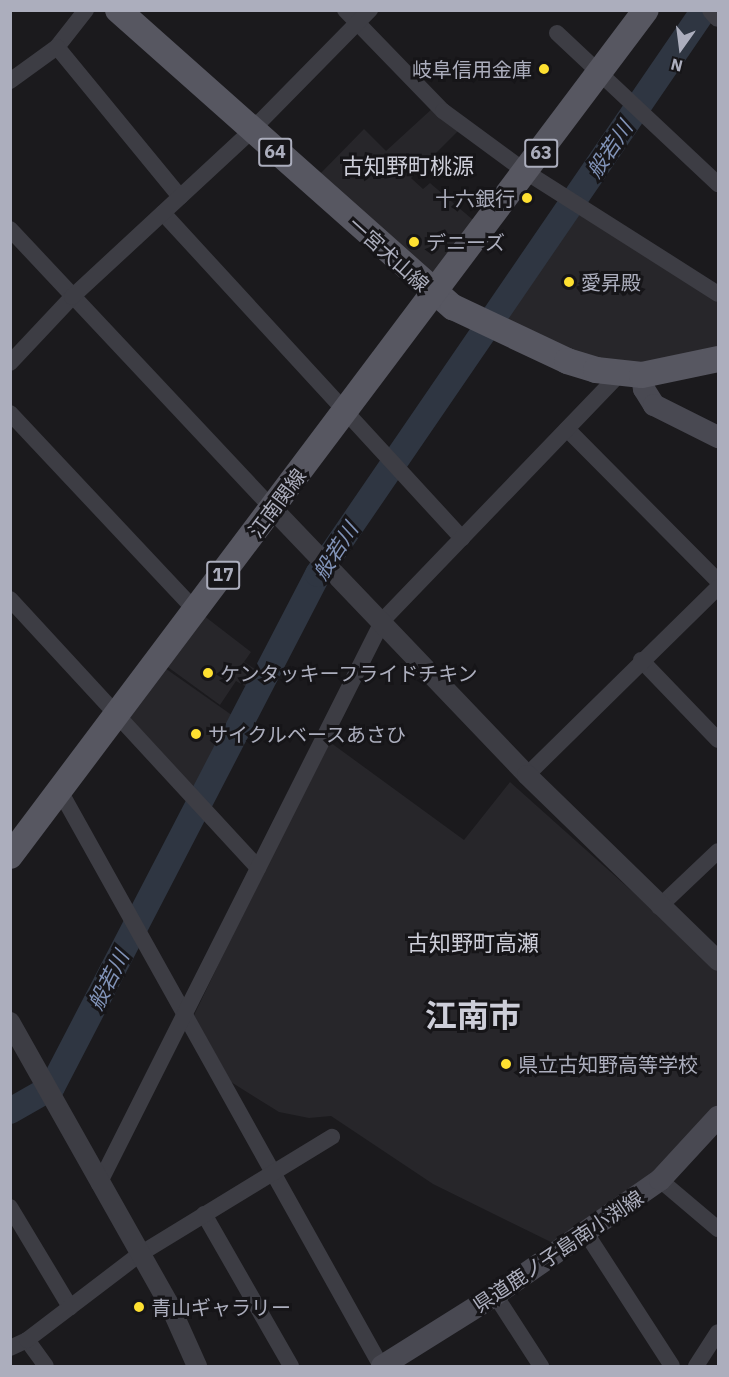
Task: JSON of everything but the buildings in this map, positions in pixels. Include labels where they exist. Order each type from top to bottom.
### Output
[{"type":"main road","name":"一宮犬山線","points":[[118,10],[433,293],[453,308],[567,361],[631,375],[718,359]]},
{"type":"main road","name":"63","points":[[433,293],[646,10]]},
{"type":"main road","name":"江南関線","points":[[10,856],[273,509],[433,293]]},
{"type":"main road","points":[[631,375],[654,405],[718,437]]},
{"type":"main road","name":"県道鹿ノ子島南小渕線","points":[[381,1366],[495,1294],[660,1180],[718,1117]]},
{"type":"street","points":[[10,81],[57,47],[86,10]]},
{"type":"street","points":[[345,10],[355,25],[443,111],[526,172],[718,294]]},
{"type":"street","points":[[10,363],[72,297],[251,130],[370,10]]},
{"type":"street","points":[[557,33],[601,71],[718,184]]},
{"type":"street","points":[[57,47],[180,197]]},
{"type":"street","points":[[163,213],[462,538]]},
{"type":"street","points":[[10,229],[273,509],[383,620],[527,775],[659,907],[718,961]]},
{"type":"street","points":[[99,1184],[188,1014],[258,868],[383,620],[567,429],[631,375]]},
{"type":"street","points":[[10,413],[196,611]]},
{"type":"street","points":[[567,429],[718,581]]},
{"type":"street","points":[[527,775],[718,586]]},
{"type":"street","points":[[10,599],[258,868]]},
{"type":"street","points":[[641,660],[718,740]]},
{"type":"street","points":[[60,791],[188,1014],[381,1366]]},
{"type":"street","points":[[659,907],[718,851]]},
{"type":"street","points":[[10,1022],[16,1044],[140,1254],[197,1366]]},
{"type":"street","points":[[10,1348],[27,1340],[140,1254],[332,1137]]},
{"type":"street","points":[[660,1180],[718,1228]]},
{"type":"street","points":[[10,1207],[70,1307]]},
{"type":"street","points":[[204,1214],[291,1366]]},
{"type":"street","points":[[586,1233],[672,1366]]},
{"type":"street","points":[[495,1294],[541,1366]]},
{"type":"street","points":[[696,1366],[718,1332]]},
{"type":"street","points":[[27,1340],[46,1366]]},
{"type":"shaded area","points":[[434,107],[461,128],[411,178],[423,189],[430,183],[479,225],[433,286],[316,178],[364,129],[386,151]]},
{"type":"shaded area","points":[[575,207],[718,302],[718,352],[621,370],[493,323]]},
{"type":"shaded area","points":[[203,615],[251,652],[244,662],[261,673],[252,690],[236,681],[220,705],[165,665]]},
{"type":"shaded area","points":[[162,666],[236,718],[196,795],[124,716]]},
{"type":"shaded area","points":[[327,740],[464,840],[510,782],[718,968],[718,1106],[656,1177],[559,1246],[433,1184],[331,1116],[309,1118],[279,1112],[231,1082],[194,1015]]},
{"type":"waterway","name":"般若川","points":[[10,1111],[52,1087],[318,574],[704,10]]},
{"type":"place","name":"岐阜信用金庫","points":[[544,69]]},
{"type":"place","name":"十六銀行","points":[[527,198]]},
{"type":"place","name":"デニーズ","points":[[414,242]]},
{"type":"place","name":"愛昇殿","points":[[569,282]]},
{"type":"place","name":"ケンタッキーフライドチキン","points":[[208,673]]},
{"type":"place","name":"サイクルベースあさひ","points":[[196,734]]},
{"type":"place","name":"県立古知野高等学校","points":[[506,1064]]},
{"type":"place","name":"青山ギャラリー","points":[[139,1307]]},
{"type":"district","name":"古知野町桃源","points":[[408,166]]},
{"type":"district","name":"古知野町高瀬","points":[[473,943]]},
{"type":"district","name":"江南市","points":[[473,1015]]}]
